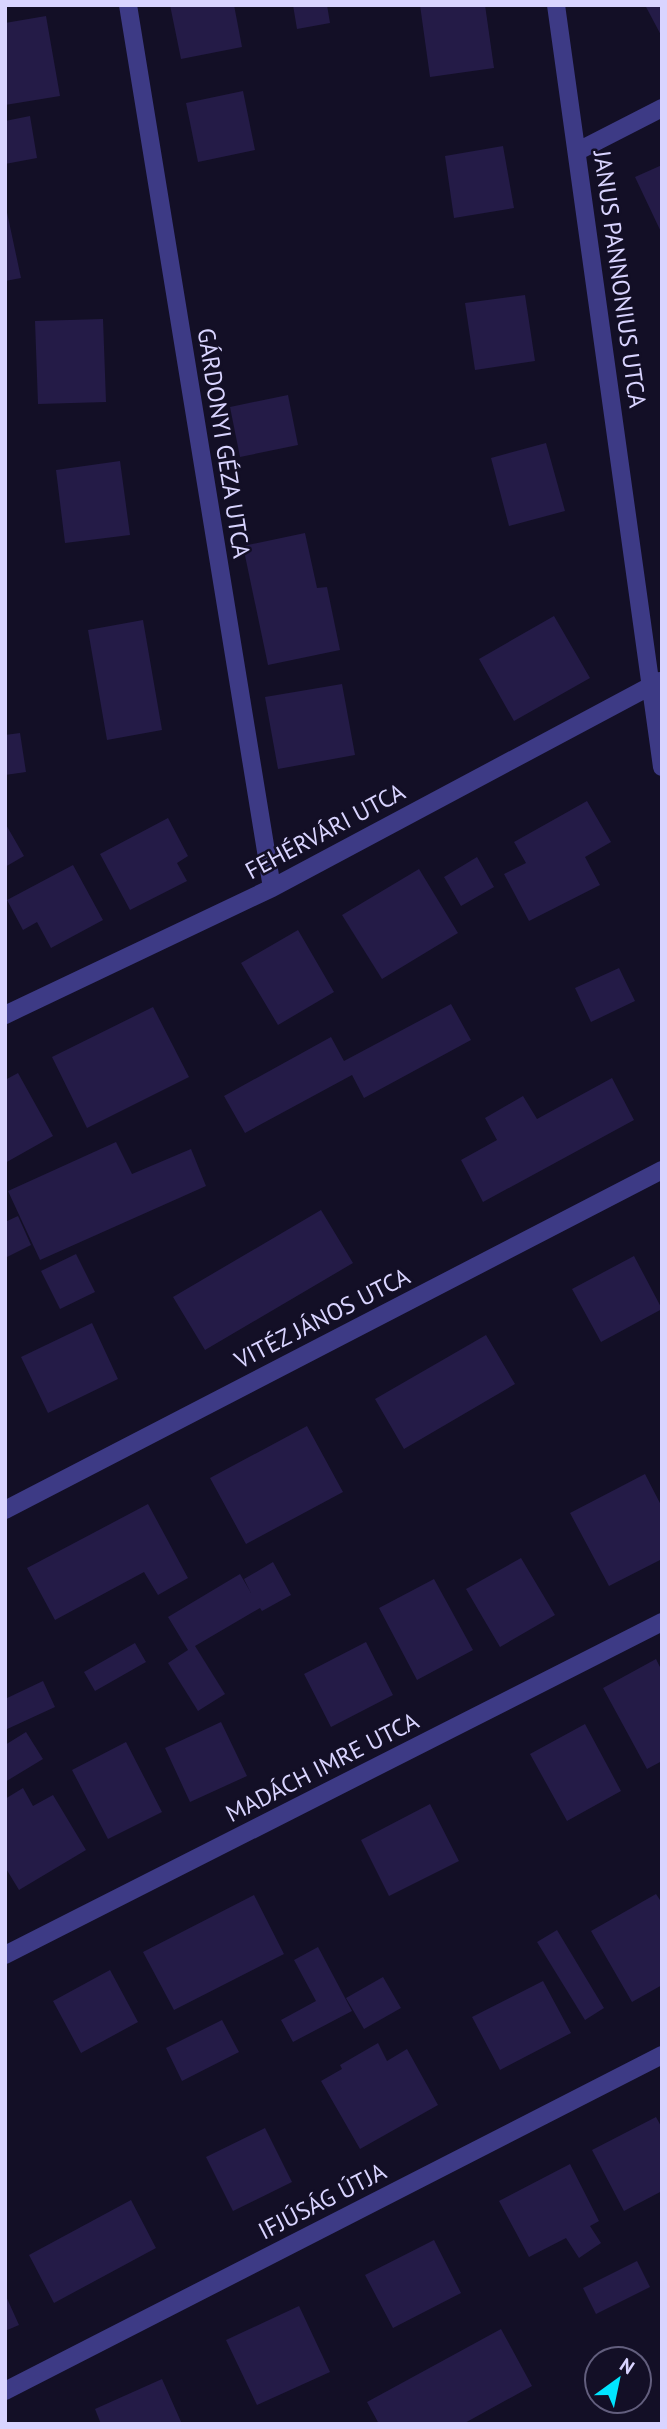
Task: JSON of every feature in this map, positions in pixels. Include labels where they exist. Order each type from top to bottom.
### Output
[{"type":"street","name":"GÁRDONYI GÉZA UTCA","points":[[128,5],[272,888]]},
{"type":"street","name":"JANUS PANNONIUS UTCA","points":[[556,5],[656,682],[662,767]]},
{"type":"street","points":[[578,151],[662,108]]},
{"type":"street","name":"FEHÉRVÁRI UTCA","points":[[5,1015],[272,888],[656,682]]},
{"type":"street","name":"VITÉZ JÁNOS UTCA","points":[[5,1510],[662,1170]]},
{"type":"street","name":"MADÁCH IMRE UTCA","points":[[5,1955],[662,1622]]},
{"type":"street","name":"IFJÚSÁG ÚTJA","points":[[5,2391],[662,2055]]},
{"type":"building","points":[[170,5],[234,5],[242,47],[181,59]]},
{"type":"building","points":[[293,5],[327,5],[330,23],[297,29]]},
{"type":"building","points":[[420,5],[485,5],[494,68],[430,77]]},
{"type":"building","points":[[645,5],[662,5],[662,37]]},
{"type":"building","points":[[46,16],[60,96],[5,105],[5,23]]},
{"type":"building","points":[[243,91],[255,150],[198,162],[186,103]]},
{"type":"building","points":[[30,116],[37,158],[5,164],[5,121]]},
{"type":"building","points":[[503,146],[514,208],[454,218],[445,156]]},
{"type":"building","points":[[662,165],[662,234],[635,177]]},
{"type":"building","points":[[5,203],[21,278],[5,281]]},
{"type":"building","points":[[525,295],[535,361],[475,370],[465,303]]},
{"type":"building","points":[[103,319],[106,402],[38,404],[35,321]]},
{"type":"building","points":[[288,395],[298,445],[240,457],[230,407]]},
{"type":"building","points":[[546,443],[565,511],[509,526],[491,458]]},
{"type":"building","points":[[120,461],[130,535],[65,543],[56,470]]},
{"type":"building","points":[[305,533],[317,588],[327,587],[340,650],[268,665],[243,546]]},
{"type":"building","points":[[554,616],[590,678],[514,721],[479,659]]},
{"type":"building","points":[[143,620],[162,730],[107,740],[88,630]]},
{"type":"building","points":[[342,684],[355,755],[278,769],[265,697]]},
{"type":"building","points":[[20,733],[26,772],[5,775],[5,735]]},
{"type":"building","points":[[587,801],[611,842],[585,857],[600,885],[529,921],[504,874],[526,863],[514,842]]},
{"type":"building","points":[[168,818],[188,856],[177,863],[187,881],[130,910],[100,854]]},
{"type":"building","points":[[5,823],[24,856],[5,867]]},
{"type":"building","points":[[477,857],[494,887],[461,906],[444,877]]},
{"type":"building","points":[[73,865],[103,920],[51,948],[37,922],[23,930],[7,900]]},
{"type":"building","points":[[419,869],[458,933],[382,979],[342,915]]},
{"type":"building","points":[[298,930],[334,992],[278,1025],[241,963]]},
{"type":"building","points":[[619,968],[635,1001],[591,1022],[575,988]]},
{"type":"building","points":[[451,1004],[471,1040],[364,1098],[352,1075],[245,1133],[224,1096],[331,1037],[344,1061]]},
{"type":"building","points":[[153,1007],[189,1077],[87,1128],[52,1057]]},
{"type":"building","points":[[18,1073],[53,1136],[5,1163],[5,1080]]},
{"type":"building","points":[[612,1078],[634,1120],[483,1202],[461,1160],[497,1140],[485,1118],[523,1096],[537,1119]]},
{"type":"building","points":[[116,1142],[132,1174],[191,1149],[206,1186],[40,1260],[8,1191]]},
{"type":"building","points":[[321,1210],[353,1263],[205,1350],[173,1297]]},
{"type":"building","points":[[18,1216],[31,1245],[5,1258],[5,1222]]},
{"type":"building","points":[[76,1254],[95,1292],[60,1309],[41,1271]]},
{"type":"building","points":[[634,1256],[662,1309],[601,1342],[572,1289]]},
{"type":"building","points":[[92,1323],[118,1379],[48,1413],[21,1357]]},
{"type":"building","points":[[486,1335],[515,1384],[404,1449],[375,1399]]},
{"type":"building","points":[[307,1426],[343,1492],[246,1544],[210,1478]]},
{"type":"building","points":[[645,1474],[662,1507],[662,1559],[609,1586],[570,1513]]},
{"type":"building","points":[[148,1504],[188,1578],[158,1595],[144,1572],[55,1620],[27,1568]]},
{"type":"building","points":[[521,1558],[555,1615],[500,1647],[466,1589]]},
{"type":"building","points":[[273,1562],[291,1595],[262,1611],[260,1608],[195,1646],[225,1694],[198,1711],[168,1663],[188,1650],[168,1617],[240,1574],[251,1593],[244,1579]]},
{"type":"building","points":[[434,1579],[473,1650],[417,1680],[379,1608]]},
{"type":"building","points":[[366,1642],[393,1695],[331,1727],[304,1674]]},
{"type":"building","points":[[135,1643],[146,1662],[95,1691],[84,1672]]},
{"type":"building","points":[[656,1659],[662,1671],[662,1761],[647,1769],[603,1688]]},
{"type":"building","points":[[43,1681],[55,1707],[5,1730],[5,1699]]},
{"type":"building","points":[[221,1722],[247,1776],[190,1802],[165,1748]]},
{"type":"building","points":[[585,1724],[621,1791],[567,1821],[530,1754]]},
{"type":"building","points":[[26,1732],[43,1759],[5,1782],[5,1745]]},
{"type":"building","points":[[126,1742],[162,1812],[108,1839],[72,1770]]},
{"type":"building","points":[[23,1788],[33,1806],[53,1795],[86,1850],[19,1890],[5,1867],[5,1799]]},
{"type":"building","points":[[430,1804],[459,1861],[389,1896],[361,1840]]},
{"type":"building","points":[[656,1894],[662,1903],[662,1985],[632,2002],[591,1931]]},
{"type":"building","points":[[254,1895],[284,1954],[174,2010],[143,1952]]},
{"type":"building","points":[[557,1930],[604,2008],[585,2020],[537,1942]]},
{"type":"building","points":[[318,1947],[352,2011],[293,2042],[281,2020],[316,2001],[294,1960]]},
{"type":"building","points":[[110,1970],[138,2022],[81,2053],[53,2001]]},
{"type":"building","points":[[383,1977],[401,2008],[364,2029],[346,1998]]},
{"type":"building","points":[[543,1981],[571,2033],[500,2070],[472,2017]]},
{"type":"building","points":[[222,2020],[239,2052],[182,2081],[166,2048]]},
{"type":"building","points":[[378,2043],[387,2061],[407,2049],[438,2105],[360,2149],[321,2081],[342,2069],[340,2065]]},
{"type":"building","points":[[656,2117],[662,2128],[662,2191],[624,2211],[592,2150]]},
{"type":"building","points":[[265,2128],[292,2182],[233,2211],[206,2157]]},
{"type":"building","points":[[570,2164],[599,2221],[590,2226],[601,2243],[579,2258],[566,2238],[529,2257],[499,2201]]},
{"type":"building","points":[[131,2200],[156,2248],[54,2303],[29,2255]]},
{"type":"building","points":[[434,2240],[461,2293],[393,2328],[365,2275]]},
{"type":"building","points":[[637,2261],[650,2287],[596,2314],[583,2288]]},
{"type":"building","points":[[5,2294],[19,2325],[5,2331]]},
{"type":"building","points":[[299,2306],[330,2372],[257,2405],[226,2340]]},
{"type":"building","points":[[501,2329],[532,2386],[463,2424],[379,2424],[367,2402]]},
{"type":"building","points":[[162,2379],[182,2424],[101,2424],[95,2409]]}]
